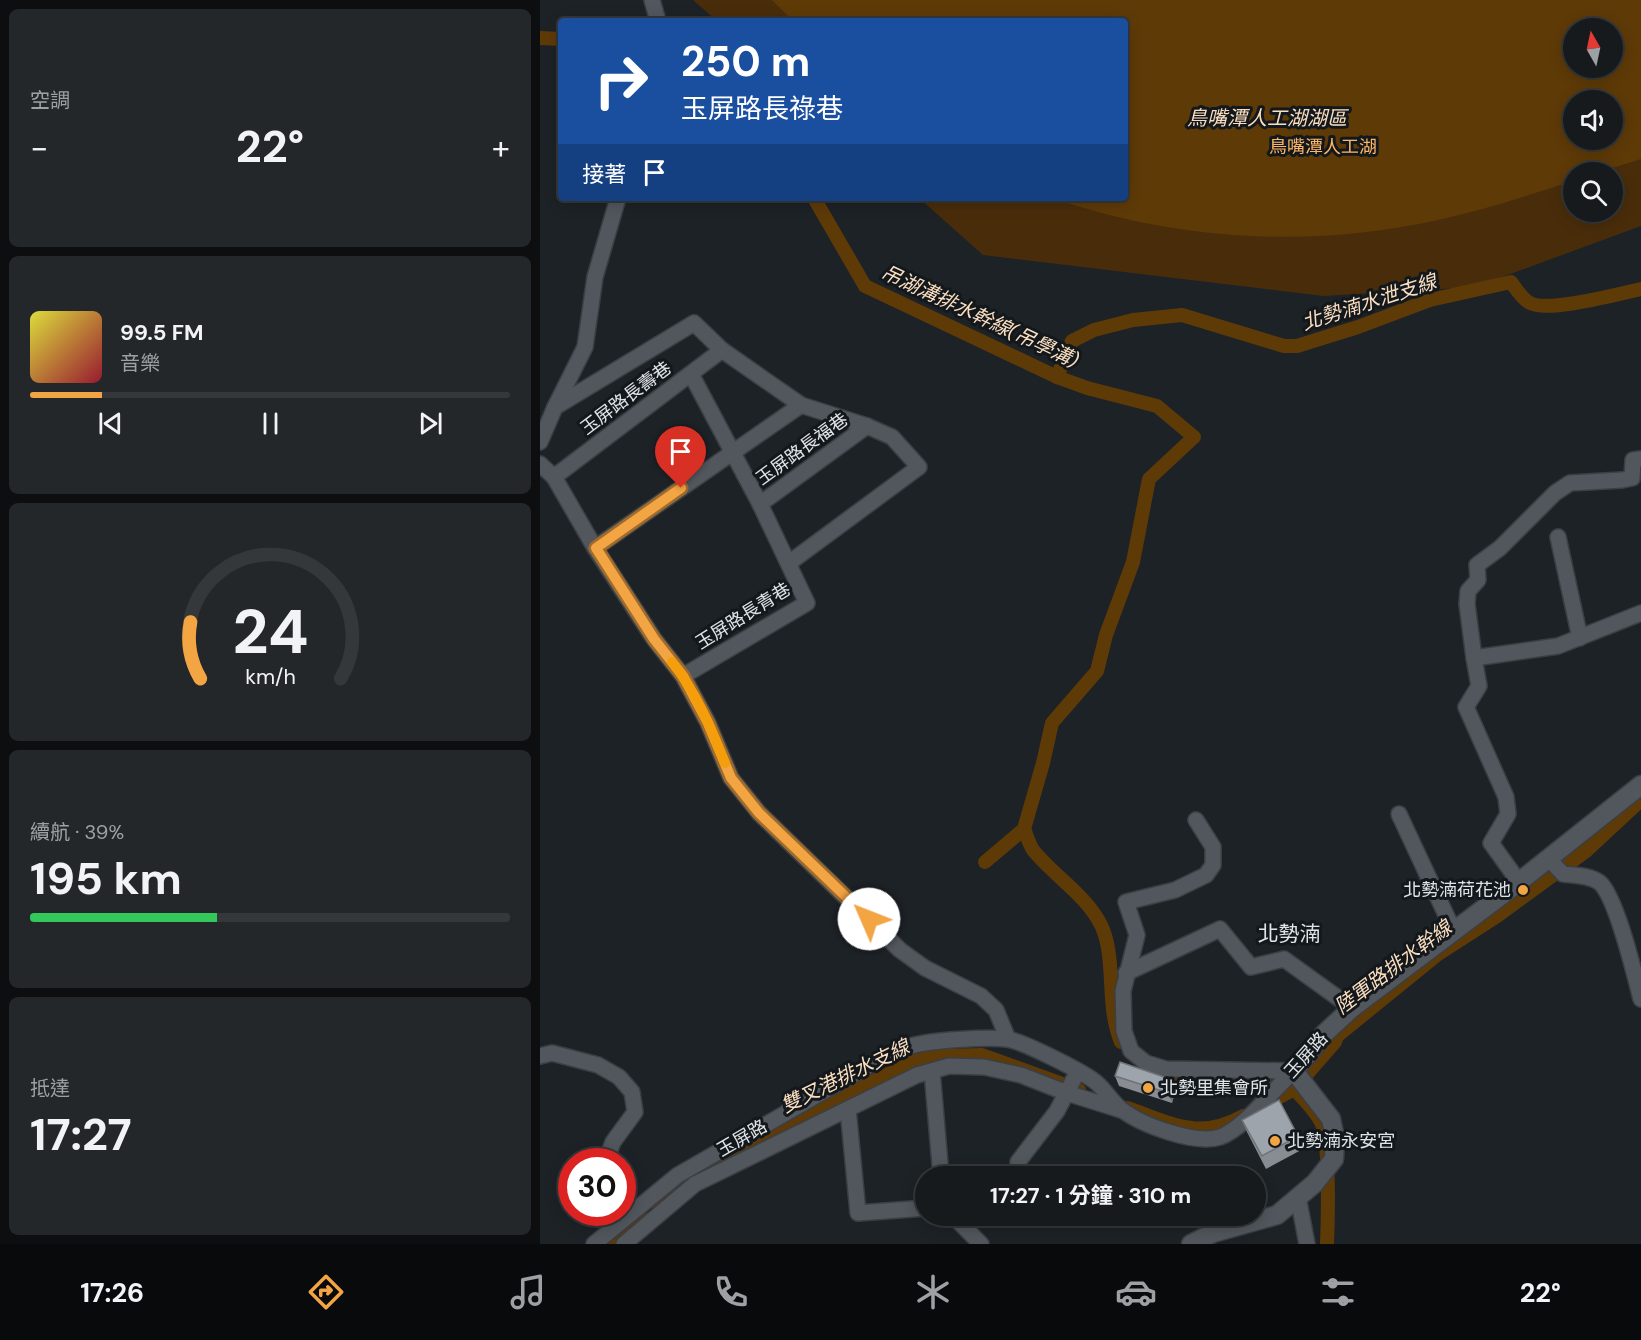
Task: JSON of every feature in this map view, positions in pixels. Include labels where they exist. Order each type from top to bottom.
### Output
[{"type":"street","points":[[652,0],[657,18]]},
{"type":"street","points":[[540,442],[585,346],[596,277],[617,201]]},
{"type":"street","points":[[555,407],[694,323],[722,350],[801,405],[867,426]]},
{"type":"street","name":"玉屏路長壽巷","points":[[554,477],[722,350]]},
{"type":"street","points":[[690,374],[733,451],[789,563]]},
{"type":"street","points":[[596,548],[801,405]]},
{"type":"street","name":"玉屏路長青巷","points":[[683,676],[807,603],[789,563],[919,466],[892,437],[867,426]]},
{"type":"street","name":"玉屏路長福巷","points":[[760,504],[867,426]]},
{"type":"street","points":[[1519,882],[1491,843],[1508,814],[1506,797],[1466,707],[1479,686],[1467,604],[1468,591],[1478,580],[1477,565],[1500,548],[1555,493],[1570,483],[1632,478],[1634,460],[1641,459]]},
{"type":"street","points":[[540,464],[554,477],[654,639],[683,676],[708,723],[731,778],[759,813],[900,950],[926,968],[981,996],[996,1010],[1008,1039]]},
{"type":"street","points":[[1558,537],[1580,638]]},
{"type":"street","points":[[1474,658],[1558,646],[1641,613]]},
{"type":"street","name":"玉屏路","points":[[636,1201],[882,1058],[913,1045],[947,1041],[1008,1039],[1094,1080],[1121,1110],[1154,1127],[1198,1139],[1220,1137],[1247,1119],[1292,1078],[1325,1033],[1352,1008],[1549,859],[1641,785]]},
{"type":"street","points":[[1399,814],[1454,932]]},
{"type":"street","points":[[1196,820],[1213,847],[1214,865],[1206,875],[1175,890],[1126,902],[1137,935],[1123,991],[1124,1031],[1131,1051],[1146,1063],[1173,1069],[1256,1070],[1292,1078]]},
{"type":"street","points":[[1549,859],[1563,874],[1597,880],[1607,890],[1632,961],[1641,999]]},
{"type":"street","points":[[1126,973],[1220,929],[1251,967],[1284,959],[1352,1008]]},
{"type":"street","points":[[540,1056],[552,1053],[598,1065],[619,1077],[632,1092],[635,1112],[611,1148]]},
{"type":"street","points":[[624,1244],[695,1184],[917,1075],[949,1066],[984,1067],[1021,1075],[1066,1093],[1121,1110]]},
{"type":"street","points":[[932,1071],[940,1166]]},
{"type":"street","points":[[1018,1162],[1057,1111],[1078,1071]]},
{"type":"street","name":"玉屏路","points":[[1292,1078],[1331,1119],[1335,1138],[1335,1159],[1315,1183],[1298,1197]]},
{"type":"street","points":[[848,1109],[858,1213],[915,1209]]},
{"type":"street","points":[[1191,1244],[1213,1233],[1276,1215],[1298,1197],[1307,1244]]},
{"type":"street","name":"玉屏路","points":[[594,1244],[610,1226]]},
{"type":"street","points":[[963,1226],[981,1244]]},
{"type":"green space","name":"鳥嘴潭人工湖湖區","points":[[693,0],[1641,0],[1641,226],[1475,287],[1323,296],[983,255],[922,201],[1128,201],[1128,18],[714,18]]},
{"type":"water","name":"鳥嘴潭人工湖湖區","points":[[772,0],[1641,0],[1641,159],[1623,165],[1623,162],[1563,162],[1563,184],[1489,207],[1390,229],[1293,237],[1244,236],[1148,224],[1063,201],[1128,201],[1128,18],[790,18]]},
{"type":"building","points":[[1120,1062],[1173,1080],[1168,1093],[1115,1076]]},
{"type":"building","name":"北勢湳永安宮","points":[[1279,1100],[1298,1136],[1262,1156],[1242,1120]]},
{"type":"waterway","name":"吊湖溝排水幹線(吊學溝)","points":[[540,38],[558,39]]},
{"type":"waterway","name":"吊湖溝排水幹線(吊學溝)","points":[[816,201],[865,286],[1057,377],[1087,388],[1157,406],[1194,437],[1149,479],[1133,562],[1106,635],[1097,671],[1052,723],[1024,829],[985,862]]},
{"type":"waterway","name":"北勢湳水泄支線","points":[[1057,377],[1072,341],[1094,330],[1133,320],[1182,315],[1284,346],[1297,346],[1358,327],[1430,300],[1511,282],[1519,294],[1530,303],[1552,306],[1584,302],[1641,289]]},
{"type":"waterway","name":"陸軍路排水幹線","points":[[1263,1106],[1294,1089],[1335,1042],[1337,1036],[1438,954],[1497,916],[1586,851],[1641,800]]},
{"type":"waterway","name":"吊湖溝排水幹線(吊學溝)","points":[[1024,829],[1033,850],[1079,895],[1101,925],[1109,952],[1113,1012],[1121,1042]]},
{"type":"waterway","name":"雙叉港排水支線","points":[[655,1202],[698,1173],[749,1144],[915,1061],[936,1056],[982,1055],[1079,1090]]},
{"type":"waterway","name":"吊湖溝排水幹線(吊學溝)","points":[[1158,1076],[1180,1087],[1252,1086],[1294,1089],[1315,1113],[1324,1131],[1328,1181],[1327,1244]]},
{"type":"waterway","name":"雙叉港排水支線","points":[[1127,1108],[1171,1124],[1199,1128],[1227,1123],[1243,1116]]},
{"type":"waterway","name":"雙叉港排水支線","points":[[607,1244],[640,1215]]},
{"type":"slow traffic","points":[[672,662],[683,676],[708,723],[725,763]]},
{"type":"place","name":"北勢湳荷花池","points":[[1523,890]]},
{"type":"place","name":"北勢里集會所","points":[[1148,1088]]},
{"type":"place","name":"北勢湳永安宮","points":[[1275,1141]]},
{"type":"district","name":"北勢湳","points":[[1289,934]]},
{"type":"route","points":[[681,488],[596,548],[654,639],[683,676],[708,723],[731,778],[759,813],[869,919]]},
{"type":"park label","name":"鳥嘴潭人工湖","points":[[1323,147]]}]
